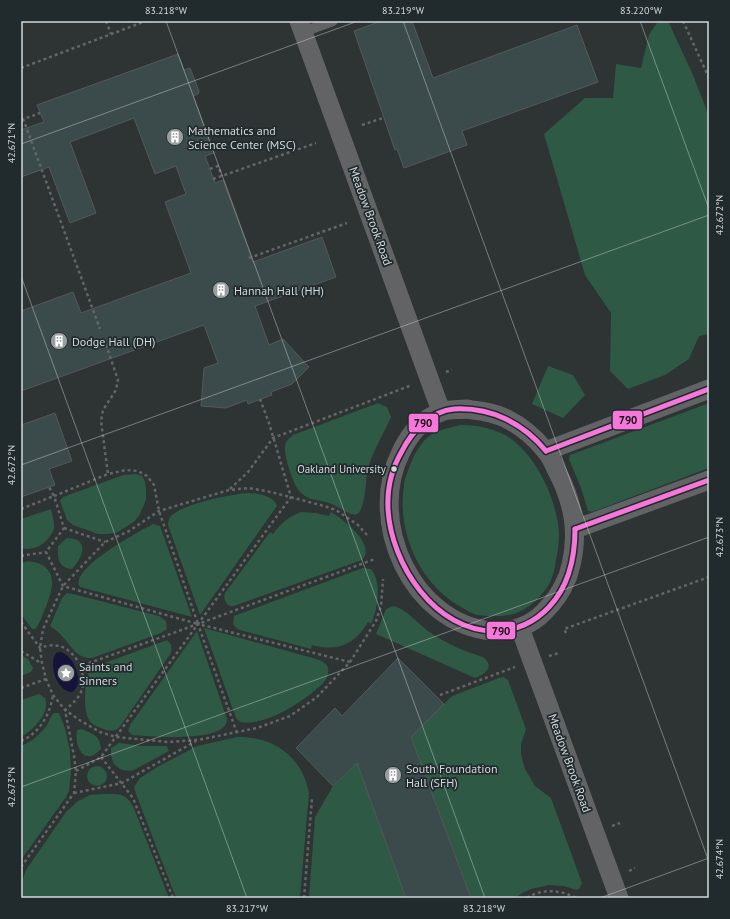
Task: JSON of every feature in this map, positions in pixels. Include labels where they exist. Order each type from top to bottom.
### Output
[{"type":"street","name":"Meadow Brook Road","points":[[301,27],[441,411]]},
{"type":"street","points":[[546,452],[709,389]]},
{"type":"street","points":[[466,409],[486,411],[506,418],[526,431],[546,452],[565,487],[572,509],[575,529],[573,556],[567,579],[557,599],[540,616],[520,628],[503,632],[479,630],[458,622],[438,609],[421,593],[408,575],[398,553],[391,531],[388,508],[390,484],[396,461],[406,441],[421,424],[441,411],[466,409]]},
{"type":"street","points":[[575,529],[709,480]]},
{"type":"street","name":"Meadow Brook Road","points":[[520,628],[620,898]]},
{"type":"lane","points":[[301,27],[333,21]]},
{"type":"path","points":[[106,21],[111,34]]},
{"type":"path","points":[[21,68],[146,21]]},
{"type":"path","points":[[683,21],[709,78]]},
{"type":"path","points":[[21,113],[22,120],[100,329]]},
{"type":"path","points":[[22,120],[40,113]]},
{"type":"path","points":[[362,125],[384,118]]},
{"type":"path","points":[[213,179],[316,143]]},
{"type":"path","points":[[210,169],[218,166],[222,176]]},
{"type":"path","points":[[249,258],[347,223]]},
{"type":"path","points":[[104,339],[118,380],[116,390],[103,410],[101,421],[108,474]]},
{"type":"path","points":[[229,490],[248,472],[272,438],[413,384]]},
{"type":"path","points":[[260,399],[291,497]]},
{"type":"path","points":[[21,509],[108,474],[126,470],[138,471],[147,476],[154,485],[159,511],[237,733]]},
{"type":"path","points":[[49,487],[54,496],[64,528]]},
{"type":"path","points":[[367,535],[358,525],[336,510],[291,497],[249,488],[229,490],[159,511],[129,531],[105,542],[63,586],[43,629],[40,648],[46,679],[53,695],[65,710],[81,722],[100,732],[116,737],[168,742],[198,740],[257,728],[290,716],[317,697],[350,662],[376,622],[381,606],[384,579]]},
{"type":"path","points":[[76,771],[101,757],[291,497]]},
{"type":"path","points":[[64,528],[105,542]]},
{"type":"path","points":[[21,556],[46,552],[64,528]]},
{"type":"path","points":[[46,552],[63,586],[198,624],[350,662]]},
{"type":"path","points":[[81,666],[375,559]]},
{"type":"path","points":[[566,633],[564,629],[709,577]]},
{"type":"path","points":[[21,622],[40,648]]},
{"type":"path","points":[[40,648],[48,645],[58,645],[64,647],[77,658],[81,666],[83,674],[81,694],[77,700],[65,710]]},
{"type":"path","points":[[21,651],[42,663]]},
{"type":"path","points":[[440,695],[508,670]]},
{"type":"path","points":[[21,688],[46,679]]},
{"type":"path","points":[[21,741],[34,733],[40,726],[50,709],[53,695]]},
{"type":"path","points":[[21,867],[74,793],[76,771],[65,710]]},
{"type":"path","points":[[74,793],[122,783],[198,740]]},
{"type":"path","points":[[101,757],[133,798],[172,898]]},
{"type":"path","points":[[304,898],[312,798]]},
{"type":"path","points":[[527,898],[539,892],[549,891],[559,892],[576,898]]},
{"type":"green space","points":[[658,21],[668,21],[693,75],[709,116],[709,334],[699,336],[689,359],[665,375],[628,389],[610,371],[611,313],[585,275],[544,134],[585,98],[613,98],[616,64],[641,68],[649,35]]},
{"type":"green space","points":[[548,366],[573,375],[585,395],[563,418],[532,404]]},
{"type":"green space","points":[[378,403],[387,407],[391,417],[369,466],[366,489],[360,511],[357,514],[351,514],[332,504],[304,496],[298,490],[286,458],[286,442],[293,435]]},
{"type":"green space","points":[[709,403],[709,468],[592,512],[588,511],[581,488],[569,459],[570,455]]},
{"type":"green space","points":[[461,425],[478,426],[489,429],[505,435],[516,443],[535,465],[549,492],[554,506],[559,536],[552,576],[548,586],[539,598],[521,611],[514,614],[499,616],[477,615],[456,604],[442,594],[430,581],[421,567],[407,536],[403,502],[404,481],[413,459],[421,445],[432,434],[443,429]]},
{"type":"green space","points":[[136,474],[142,476],[145,481],[146,500],[135,521],[118,532],[98,534],[73,525],[67,520],[60,501],[63,497],[123,475]]},
{"type":"green space","points":[[248,493],[261,494],[269,497],[277,506],[200,615],[168,525],[169,520],[171,516],[185,507],[231,495]]},
{"type":"green space","points":[[51,509],[54,528],[49,538],[41,545],[32,549],[21,548],[21,519]]},
{"type":"green space","points":[[301,512],[329,516],[331,512],[343,520],[362,540],[365,547],[365,554],[362,560],[234,606],[228,605],[224,598],[225,593],[270,532],[273,534],[285,521]]},
{"type":"green space","points":[[153,524],[160,526],[192,617],[80,587],[79,579],[94,561],[121,542]]},
{"type":"green space","points":[[67,538],[79,541],[82,545],[79,560],[72,569],[64,567],[58,558],[58,546]]},
{"type":"green space","points":[[28,561],[38,563],[45,567],[50,572],[52,579],[51,593],[40,622],[35,629],[32,629],[21,614],[21,563]]},
{"type":"green space","points":[[363,568],[371,569],[377,581],[378,596],[376,611],[371,624],[368,622],[357,636],[344,645],[329,648],[312,645],[311,649],[240,630],[233,624],[234,616]]},
{"type":"green space","points":[[67,593],[159,616],[166,621],[167,629],[161,633],[92,658],[82,657],[75,652],[61,635],[50,626],[62,598]]},
{"type":"green space","points":[[393,606],[403,610],[443,641],[462,650],[483,657],[487,660],[489,667],[486,672],[475,678],[376,634],[386,609]]},
{"type":"green space","points":[[204,628],[320,660],[327,665],[327,677],[324,682],[312,693],[278,714],[259,721],[240,722],[236,718]]},
{"type":"green space","points":[[197,631],[227,719],[224,727],[215,732],[186,737],[132,735],[128,731],[130,725]]},
{"type":"green space","points":[[167,640],[172,649],[171,653],[119,728],[112,731],[103,729],[91,723],[87,715],[85,694],[87,679],[91,668]]},
{"type":"green space","points":[[21,655],[28,659],[33,668],[31,672],[21,676]]},
{"type":"green space","points":[[504,677],[508,680],[526,729],[521,744],[521,754],[525,769],[535,786],[551,798],[582,883],[580,888],[577,890],[563,886],[549,885],[531,889],[515,898],[471,898],[411,737],[452,696]]},
{"type":"green space","points":[[39,694],[45,698],[46,704],[43,715],[31,730],[21,737],[21,700]]},
{"type":"green space","points":[[54,713],[59,713],[65,728],[70,751],[71,772],[69,791],[21,860],[21,746],[42,732]]},
{"type":"green space","points":[[82,729],[95,736],[99,741],[101,749],[95,754],[85,756],[79,748],[76,736],[77,730]]},
{"type":"green space","points":[[237,737],[262,740],[284,751],[300,768],[305,780],[309,793],[300,898],[176,898],[134,787],[140,778],[197,746]]},
{"type":"green space","points":[[119,743],[143,746],[167,746],[169,751],[132,771],[127,771],[118,768],[113,762],[111,748]]},
{"type":"green space","points":[[357,763],[406,898],[309,898],[315,817],[333,786]]},
{"type":"green space","points":[[97,766],[104,769],[107,776],[104,783],[97,786],[90,783],[87,776],[90,769]]},
{"type":"green space","points":[[105,794],[125,796],[133,806],[169,898],[21,898],[21,884],[26,870],[66,812],[78,801],[90,795]]},
{"type":"shaded area","name":"Saints and Sinners","points":[[60,652],[70,658],[76,670],[78,683],[72,692],[62,688],[55,677],[53,664],[54,658],[56,653]]},
{"type":"building","points":[[381,21],[412,21],[433,78],[577,25],[598,82],[462,131],[467,145],[404,168],[397,149],[395,150],[354,31]]},
{"type":"building","points":[[178,54],[184,70],[190,68],[199,91],[198,94],[193,96],[214,153],[205,156],[215,183],[223,180],[253,262],[322,237],[336,277],[255,306],[269,345],[283,339],[309,367],[292,384],[271,392],[272,395],[248,404],[247,400],[226,408],[201,406],[204,368],[218,363],[204,325],[21,391],[21,311],[73,292],[81,313],[191,273],[165,202],[186,194],[176,166],[155,174],[134,118],[70,142],[96,213],[70,223],[49,167],[21,177],[21,130],[44,122],[37,105]]},
{"type":"building","points":[[55,413],[72,461],[49,469],[55,485],[21,497],[21,425]]},
{"type":"building","name":"South Foundation Hall (SFH)","points":[[398,658],[444,704],[411,737],[471,898],[406,898],[357,763],[333,786],[296,748],[335,708],[342,716]]},
{"type":"transit line","name":"790","points":[[546,451],[709,389]]},
{"type":"transit line","name":"790","points":[[546,451],[527,432],[517,425],[493,414],[468,409],[454,409],[430,418],[411,436],[395,464],[391,479],[388,494],[388,509],[391,530],[398,551],[407,572],[420,591],[436,607],[454,620],[474,628],[503,631],[525,625],[544,612],[556,599],[562,590],[570,571],[574,550],[575,529]]},
{"type":"transit line","name":"790","points":[[575,529],[709,480]]},
{"type":"place","name":"Mathematics and Science Center (MSC)","points":[[175,137]]},
{"type":"place","name":"Hannah Hall (HH)","points":[[221,290]]},
{"type":"place","name":"Dodge Hall (DH)","points":[[59,341]]},
{"type":"place","name":"Oakland University","points":[[394,469]]},
{"type":"place","name":"Saints and Sinners","points":[[66,673]]},
{"type":"place","name":"South Foundation Hall (SFH)","points":[[393,775]]}]
